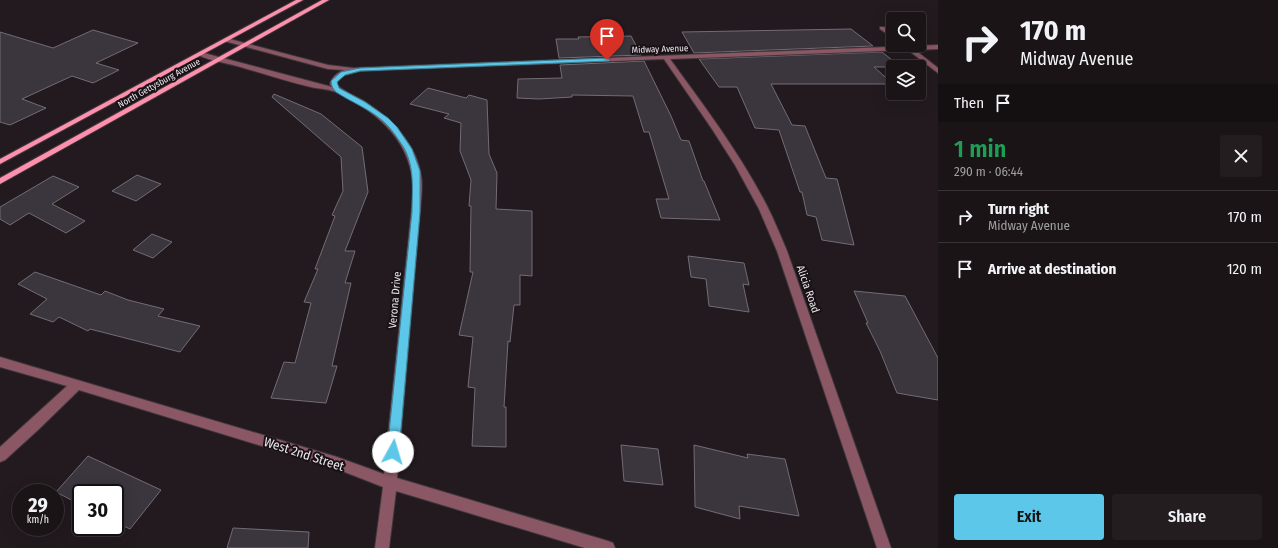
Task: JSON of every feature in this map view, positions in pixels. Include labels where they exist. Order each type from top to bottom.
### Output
[{"type":"main road","name":"North Gettysburg Avenue","points":[[0,162],[300,0]]},
{"type":"main road","name":"North Gettysburg Avenue","points":[[0,181],[326,0]]},
{"type":"street","points":[[882,28],[886,31]]},
{"type":"street","points":[[226,40],[328,67],[354,70]]},
{"type":"street","name":"Midway Avenue","points":[[926,47],[938,47]]},
{"type":"street","name":"Midway Avenue","points":[[337,90],[334,84],[336,78],[343,73],[354,70],[886,48]]},
{"type":"street","points":[[913,52],[938,71]]},
{"type":"street","name":"Verona Drive","points":[[200,54],[312,85],[337,90],[362,103],[386,120],[408,149],[416,171],[416,212],[390,483],[382,548]]},
{"type":"street","name":"Alicia Road","points":[[666,58],[718,130],[762,204],[782,251],[884,548]]},
{"type":"street","name":"West 2nd Street","points":[[0,362],[337,463],[390,483],[515,519],[608,548]]},
{"type":"street","points":[[0,456],[35,426],[77,384]]},
{"type":"building","points":[[851,29],[873,46],[694,53],[682,32]]},
{"type":"building","points":[[93,30],[138,43],[96,63],[119,70],[93,83],[72,76],[22,99],[46,108],[10,125],[0,122],[0,32],[53,48]]},
{"type":"building","points":[[631,36],[641,55],[559,58],[556,39]]},
{"type":"building","points":[[882,52],[892,60],[886,60],[886,67],[874,67],[886,78],[886,84],[771,84],[792,125],[805,126],[826,178],[837,179],[854,245],[822,240],[816,217],[807,215],[802,192],[800,192],[779,130],[755,128],[737,87],[719,87],[699,59]]},
{"type":"building","points":[[644,61],[681,140],[689,141],[703,181],[720,220],[661,218],[656,199],[669,199],[649,132],[644,132],[633,96],[572,95],[572,97],[539,99],[517,98],[518,79],[562,78],[560,65]]},
{"type":"building","points":[[428,88],[466,98],[469,95],[487,100],[489,154],[497,173],[496,209],[532,211],[532,276],[520,275],[520,305],[514,305],[510,342],[508,341],[504,407],[506,407],[506,447],[472,446],[475,388],[468,387],[473,337],[459,335],[473,272],[470,272],[471,206],[469,206],[471,180],[460,151],[461,123],[444,118],[449,114],[410,104]]},
{"type":"building","points":[[274,94],[321,114],[362,147],[368,192],[345,251],[355,251],[345,283],[351,283],[332,366],[337,366],[326,403],[271,398],[284,362],[295,363],[311,303],[304,302],[318,269],[315,269],[335,216],[332,215],[343,191],[341,157],[272,97]]},
{"type":"building","points":[[137,175],[161,184],[136,201],[112,191]]},
{"type":"building","points":[[53,176],[79,187],[52,204],[85,221],[66,233],[29,213],[10,225],[0,219],[0,207]]},
{"type":"building","points":[[152,234],[172,242],[153,258],[133,250]]},
{"type":"building","points":[[688,256],[744,263],[749,285],[743,284],[749,312],[709,306],[706,279],[691,277]]},
{"type":"building","points":[[35,272],[101,295],[105,291],[128,300],[164,309],[158,316],[200,326],[180,352],[90,329],[88,331],[59,317],[53,322],[30,314],[47,299],[18,284]]},
{"type":"building","points":[[854,291],[905,296],[938,358],[938,400],[897,393],[880,351],[866,323],[868,323]]},
{"type":"building","points":[[621,445],[658,449],[663,485],[624,481]]},
{"type":"building","points":[[694,445],[748,458],[747,454],[785,459],[799,516],[739,506],[740,519],[695,507]]},
{"type":"building","points":[[88,456],[161,490],[130,529],[124,526],[124,484],[72,484],[72,500],[64,496],[63,484]]},
{"type":"building","points":[[233,528],[309,532],[308,548],[227,548]]},
{"type":"route","points":[[393,452],[416,212],[416,171],[408,149],[402,139],[386,120],[362,103],[337,90],[334,81],[343,73],[360,69],[428,68],[607,60]]}]
